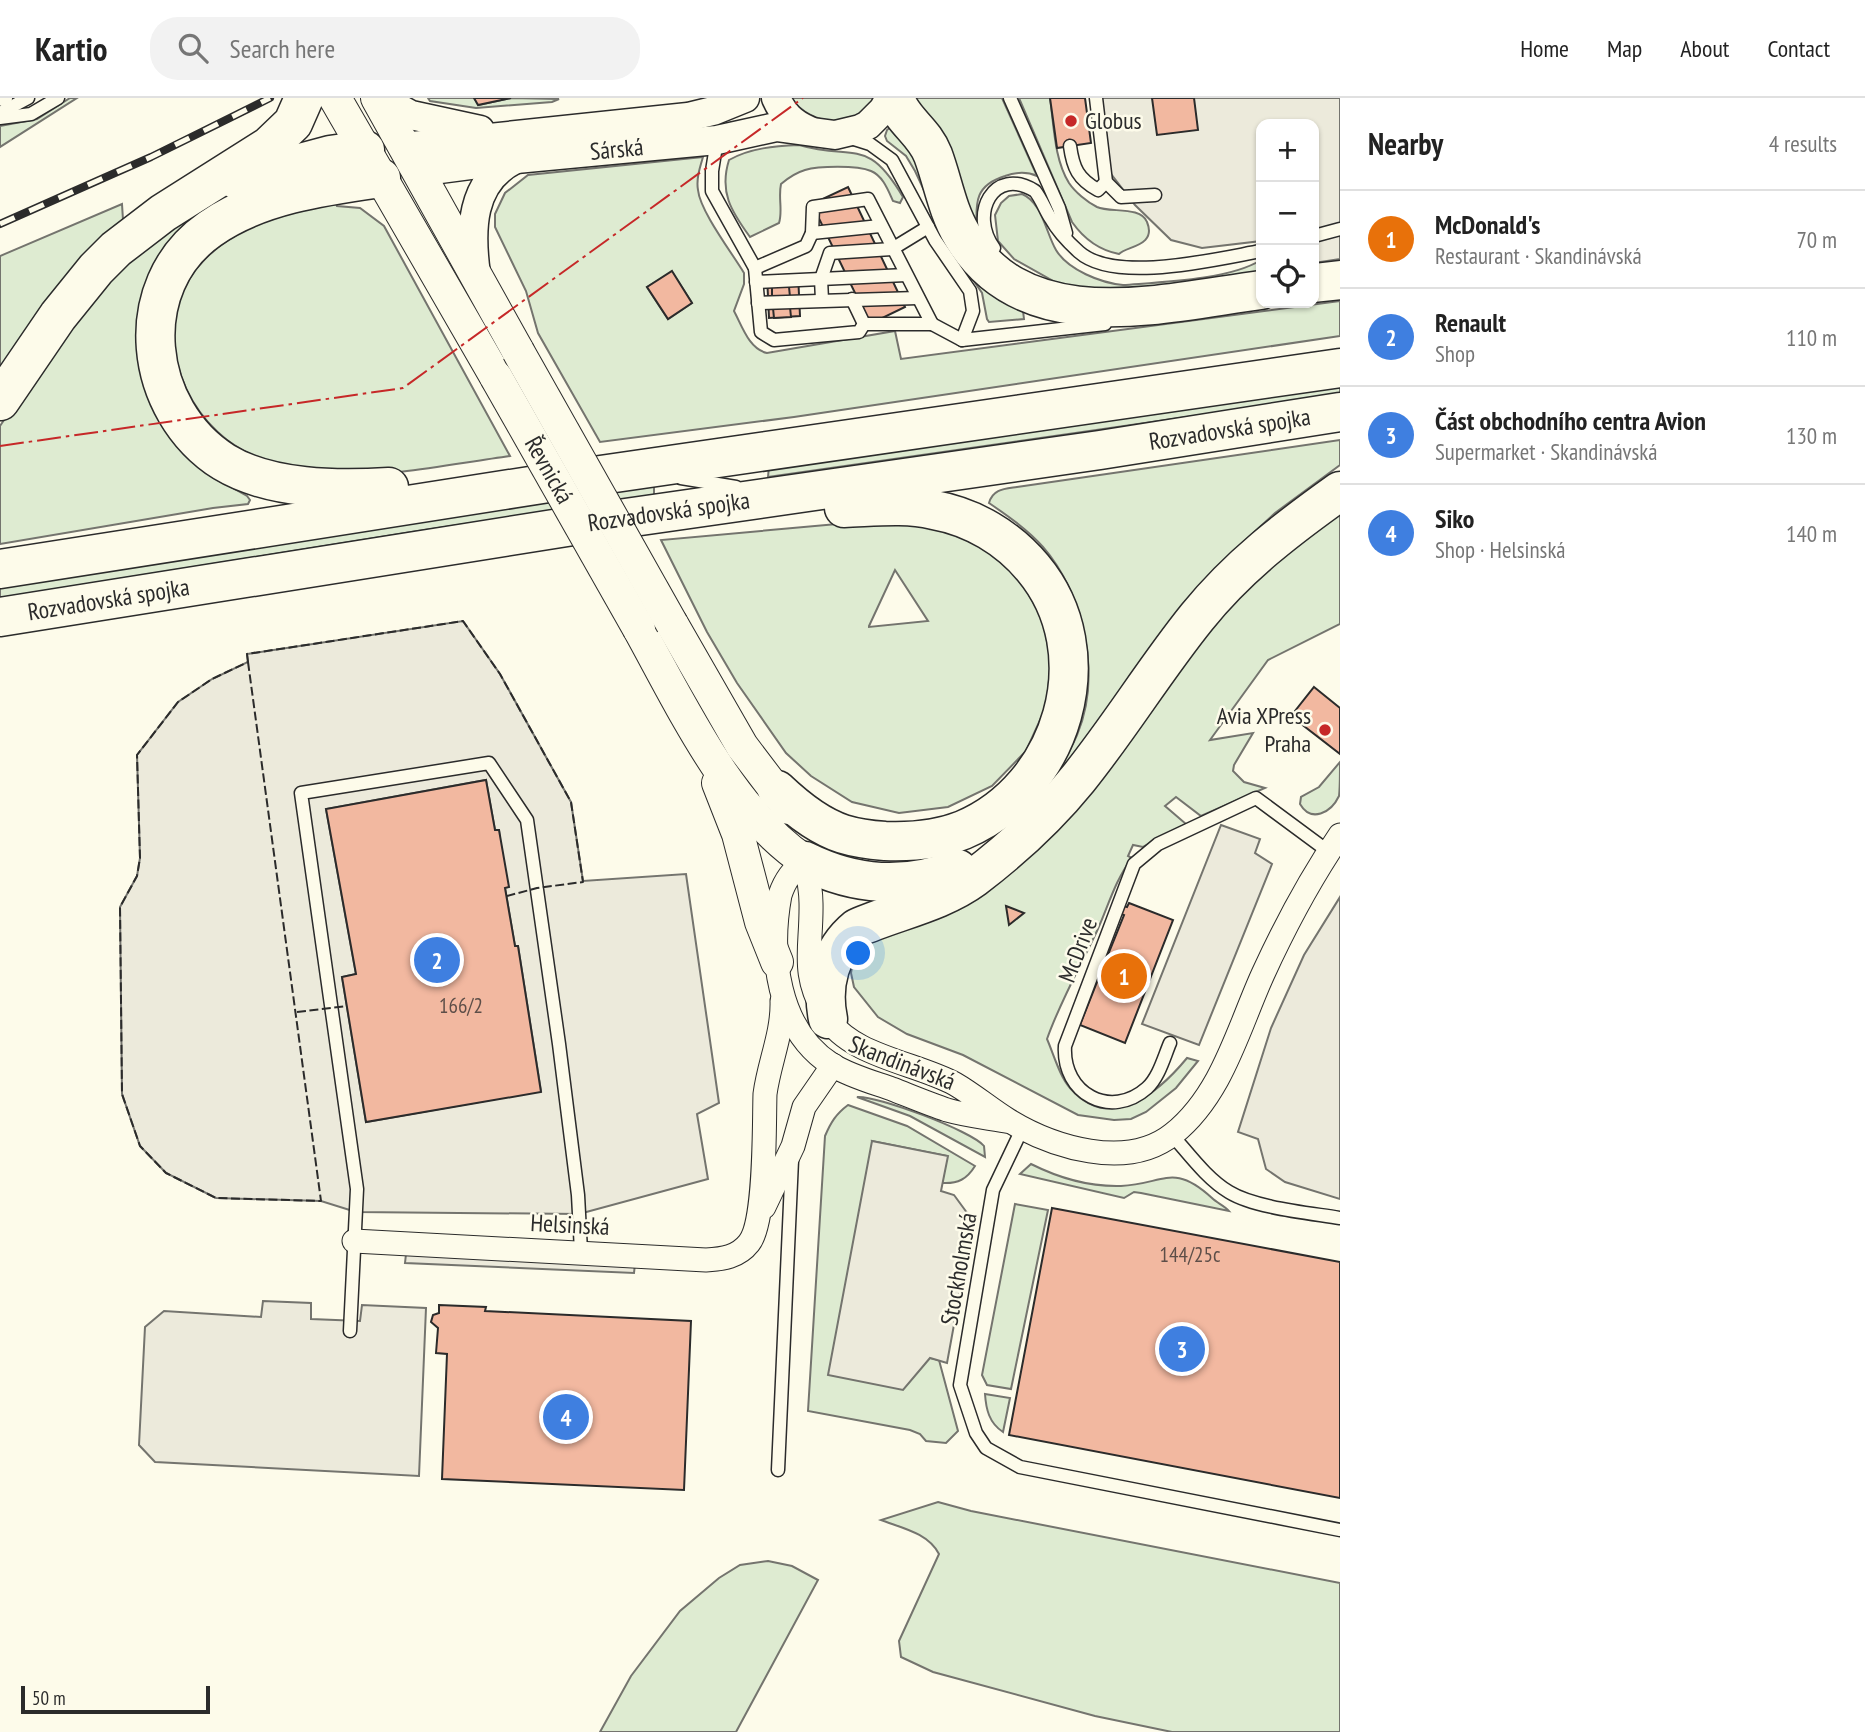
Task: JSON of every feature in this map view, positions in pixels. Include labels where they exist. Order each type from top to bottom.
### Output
[{"type":"highway","points":[[0,401],[58,316],[96,269],[137,232],[269,146],[293,123],[304,98]]},
{"type":"highway","points":[[892,98],[900,112],[918,129],[929,145],[949,207],[963,236],[993,272],[1009,285],[1042,299],[1110,315],[1139,306],[1256,291]]},
{"type":"highway","points":[[190,195],[278,167],[330,155],[392,162]]},
{"type":"highway","points":[[392,162],[339,183],[250,208],[218,223],[190,246],[177,262],[162,291],[153,331],[159,375],[174,408],[195,437],[226,463],[255,475],[308,486],[354,489],[587,477]]},
{"type":"highway","points":[[1319,282],[1340,280]]},
{"type":"highway","name":"Rozvadovská spojka","points":[[0,569],[587,477],[1340,368]]},
{"type":"highway","name":"Rozvadovská spojka","points":[[0,617],[598,522],[1100,450],[1340,412]]},
{"type":"highway","points":[[828,1019],[825,995],[828,976],[834,956],[850,934],[867,923],[917,906],[973,879],[1047,814],[1076,781],[1175,645],[1220,591],[1244,565],[1270,543],[1340,491]]},
{"type":"highway","points":[[598,522],[881,506],[918,507],[958,516],[991,531],[1024,557],[1048,588],[1058,608],[1066,635],[1069,661],[1068,696],[1051,747],[1039,768],[1007,802],[966,828],[941,837],[915,841],[859,838],[843,834],[811,818],[777,790]]},
{"type":"highway","points":[[805,861],[826,848],[859,838]]},
{"type":"highway","points":[[805,861],[855,880],[893,882],[948,872],[1003,853]]},
{"type":"main road","name":"Řevnická","points":[[335,98],[392,162],[477,277],[742,746],[788,805],[797,825],[805,861]]},
{"type":"main road","name":"Řevnická","points":[[378,98],[392,162],[496,377],[705,749],[769,833],[805,861]]},
{"type":"main road","points":[[705,749],[738,834],[761,922],[779,976]]},
{"type":"street","points":[[378,98],[411,115],[511,147],[477,204],[472,247],[477,277]]},
{"type":"street","name":"Sárská","points":[[392,162],[511,147],[688,117],[713,111],[745,98]]},
{"type":"street","points":[[776,98],[792,121],[825,133]]},
{"type":"street","name":"Sárská","points":[[511,147],[717,140],[776,127],[825,133],[860,129],[869,125],[892,98]]},
{"type":"street","name":"Skandinávská","points":[[1017,1124],[949,1110],[857,1077],[819,1055],[795,1027],[779,976],[780,895],[789,875],[805,861],[811,906],[808,947],[810,974],[816,997],[828,1019],[853,1042],[954,1084],[1017,1124],[1074,1149],[1098,1152],[1139,1149],[1172,1135],[1195,1112],[1224,1065],[1301,896],[1334,844]]},
{"type":"street","name":"Helsinská","points":[[760,1216],[765,1094],[781,1024],[779,976]]},
{"type":"street","name":"Helsinská","points":[[354,1241],[720,1259],[732,1256],[751,1241],[793,1146],[804,1107],[833,1065]]},
{"type":"lane","points":[[2,105],[28,98]]},
{"type":"lane","points":[[2,105],[31,114],[58,98]]},
{"type":"lane","points":[[1010,98],[1059,208],[1070,243]]},
{"type":"lane","points":[[1096,98],[1106,182],[1121,197],[1155,195]]},
{"type":"lane","points":[[825,133],[870,144],[892,160],[900,171],[928,227],[970,291],[973,311],[962,340]]},
{"type":"lane","points":[[717,140],[712,191],[755,268],[761,332],[774,340],[859,332],[864,324]]},
{"type":"lane","points":[[1070,146],[1073,167],[1084,183],[1098,190],[1106,182]]},
{"type":"lane","points":[[1003,258],[990,243],[984,222],[984,209],[992,193],[1007,185],[1028,186],[1035,191],[1051,220],[1070,243],[1090,260],[1118,268],[1164,266],[1256,252]]},
{"type":"lane","points":[[755,268],[806,246],[812,233],[813,207],[868,199],[932,324]]},
{"type":"lane","points":[[812,233],[880,226]]},
{"type":"lane","points":[[822,300],[821,279],[830,253],[892,249],[928,227]]},
{"type":"lane","points":[[1319,235],[1340,229]]},
{"type":"lane","points":[[1014,269],[1052,292],[1110,315]]},
{"type":"lane","points":[[756,282],[906,275]]},
{"type":"lane","points":[[758,303],[918,298]]},
{"type":"lane","points":[[852,299],[864,324]]},
{"type":"lane","points":[[1143,319],[1195,299]]},
{"type":"lane","points":[[864,324],[932,324],[962,340],[1110,315]]},
{"type":"lane","points":[[649,515],[768,451]]},
{"type":"lane","points":[[636,470],[779,495]]},
{"type":"lane","points":[[350,1332],[357,1189],[301,793],[489,763],[527,820],[578,1195],[581,1251]]},
{"type":"lane","name":"McDrive","points":[[1170,1043],[1153,1082],[1132,1098],[1115,1102],[1095,1098],[1077,1087],[1069,1076],[1065,1046],[1134,864],[1158,844],[1256,798],[1276,814],[1334,844]]},
{"type":"lane","name":"Stockholmská","points":[[1017,1124],[993,1190],[960,1385],[972,1423],[986,1448],[1020,1467],[1340,1530]]},
{"type":"lane","points":[[1172,1135],[1210,1177],[1230,1193],[1252,1201],[1340,1218]]},
{"type":"lane","points":[[778,1471],[793,1146]]},
{"type":"green space","points":[[70,98],[77,98],[0,147],[0,126],[37,119]]},
{"type":"green space","points":[[428,98],[474,98],[479,105],[511,98],[559,99],[552,102],[476,108],[430,101]]},
{"type":"green space","points":[[791,98],[874,98],[856,116],[833,121],[810,115]]},
{"type":"green space","points":[[912,98],[1002,98],[1037,176],[1017,173],[988,184],[977,202],[977,229]]},
{"type":"green space","points":[[1019,98],[1050,98],[1057,153],[1069,183],[1097,207],[1132,212],[1144,217],[1149,230],[1145,241],[1119,254],[1098,247],[1081,234],[1072,222]]},
{"type":"green space","points":[[892,126],[1022,303],[1024,319],[989,322],[982,293],[950,246],[915,171],[906,156],[887,141],[887,130]]},
{"type":"green space","points":[[799,145],[869,158],[890,178],[903,197],[900,203],[893,201],[882,180],[871,171],[838,167],[805,170],[781,184],[779,223],[750,237],[732,210],[726,192],[729,160],[754,150]]},
{"type":"green space","points":[[703,157],[698,182],[700,199],[710,220],[744,273],[744,284],[734,311],[751,342],[767,353],[895,331],[901,359],[1287,308],[1319,308],[1319,304],[1340,301],[1340,336],[794,417],[600,442],[538,333],[526,291],[495,227],[495,214],[505,193],[528,175]],"holes":[[[672,272],[692,303],[668,319],[647,287]]]},
{"type":"green space","points":[[285,181],[141,301],[137,349],[146,391],[215,478],[247,496],[250,500],[248,504],[0,544],[0,426],[62,333],[137,251],[229,194]]},
{"type":"green space","points":[[1022,194],[1029,198],[1039,211],[1061,257],[1068,264],[1105,282],[1123,285],[1214,276],[1256,262],[1256,282],[1162,295],[1064,287],[1014,259],[998,241],[995,215],[1001,203],[1009,196]]},
{"type":"green space","points":[[334,199],[337,206],[360,208],[384,226],[510,456],[380,474],[308,475],[264,460],[236,446],[208,422],[193,401],[175,353],[174,328],[179,303],[189,279],[206,258],[234,236],[266,221]]},
{"type":"green space","points":[[122,204],[123,220],[70,271],[0,371],[0,256]]},
{"type":"green space","points":[[1340,382],[1340,395],[768,477],[769,466]]},
{"type":"green space","points":[[1340,440],[1340,465],[1275,513],[1237,548],[1105,721],[1041,795],[1070,751],[1084,712],[1088,687],[1085,636],[1069,588],[1057,566],[1031,535],[989,503],[993,495],[1008,488]]},
{"type":"green space","points":[[654,484],[654,496],[0,598],[0,587]]},
{"type":"green space","points":[[1340,502],[1340,624],[1268,660],[1210,740],[1253,733],[1233,771],[1244,782],[1265,788],[1201,816],[1176,797],[1165,806],[1186,824],[1143,847],[1133,845],[1128,856],[1132,858],[1116,884],[1047,1039],[1066,1083],[1085,1101],[1101,1107],[1117,1108],[1133,1103],[1163,1084],[1187,1058],[1198,1061],[1176,1088],[1146,1112],[1131,1119],[1114,1120],[1078,1115],[963,1055],[907,1034],[878,1017],[854,987],[851,973],[860,946],[918,924],[1213,621]]},
{"type":"green space","points":[[904,518],[947,531],[988,550],[1021,581],[1043,619],[1051,663],[1046,707],[1026,751],[992,786],[948,807],[899,813],[852,802],[811,776],[786,753],[737,683],[707,632],[661,540]],"holes":[[[895,570],[928,621],[869,627]]]},
{"type":"green space","points":[[1340,762],[1339,796],[1335,802],[1321,814],[1305,810],[1300,804],[1301,797],[1319,787]]},
{"type":"green space","points":[[857,1097],[883,1102],[944,1123],[984,1146],[985,1157],[910,1116]]},
{"type":"green space","points":[[848,1105],[907,1126],[975,1166],[962,1180],[942,1183],[947,1156],[872,1141],[930,1358],[939,1360],[958,1431],[946,1443],[926,1441],[920,1434],[910,1430],[808,1411],[825,1136],[834,1119]]},
{"type":"green space","points":[[1031,1164],[1063,1177],[1097,1185],[1121,1186],[1177,1178],[1199,1187],[1229,1211],[1134,1192],[1124,1198],[1020,1174]]},
{"type":"green space","points":[[1015,1204],[1048,1210],[1011,1389],[987,1385],[982,1375]]},
{"type":"green space","points":[[985,1394],[1010,1398],[1003,1432],[989,1415]]},
{"type":"green space","points":[[938,1502],[971,1511],[1340,1583],[1340,1732],[1172,1732],[1095,1716],[933,1672],[901,1657],[899,1641],[939,1554],[921,1536],[881,1520]]},
{"type":"green space","points":[[768,1561],[792,1566],[818,1580],[736,1732],[600,1732],[631,1676],[680,1611],[719,1578],[740,1565]]},
{"type":"shaded area","points":[[1091,98],[1340,98],[1340,259],[1319,262],[1319,119],[1256,119],[1256,242],[1202,248],[1171,240],[1135,205],[1098,157]]},
{"type":"shaded area","points":[[463,621],[500,674],[571,802],[583,881],[686,874],[719,1103],[697,1114],[708,1179],[579,1214],[356,1212],[321,1201],[216,1198],[166,1173],[140,1146],[122,1094],[120,907],[137,876],[140,858],[137,755],[178,702],[212,679],[248,662],[247,654]],"holes":[[[486,780],[495,830],[499,830],[505,888],[515,946],[518,946],[541,1091],[366,1122],[342,977],[356,974],[326,809]]]},
{"type":"shaded area","points":[[1221,825],[1260,839],[1255,853],[1272,864],[1199,1045],[1142,1024]]},
{"type":"shaded area","points":[[1340,897],[1340,1199],[1285,1182],[1266,1169],[1258,1139],[1238,1132],[1271,1028],[1304,955]]},
{"type":"shaded area","points":[[872,1141],[948,1156],[941,1191],[954,1195],[973,1221],[947,1363],[930,1358],[903,1390],[828,1375]]},
{"type":"shaded area","points":[[406,1254],[635,1264],[634,1273],[405,1263]]},
{"type":"shaded area","points":[[263,1301],[311,1303],[311,1319],[360,1321],[362,1305],[426,1308],[419,1476],[155,1462],[139,1445],[145,1327],[164,1311],[261,1317]]},
{"type":"building","points":[[474,98],[511,98],[478,105]]},
{"type":"building","name":"Globus","points":[[1050,98],[1085,98],[1091,143],[1057,148]]},
{"type":"building","name":"Globus","points":[[1152,98],[1194,98],[1198,130],[1157,135]]},
{"type":"building","points":[[848,187],[905,307],[870,324],[812,204]]},
{"type":"building","points":[[672,271],[692,303],[668,319],[647,287]]},
{"type":"building","points":[[798,274],[800,316],[769,318],[767,276]]},
{"type":"building","points":[[772,287],[789,287],[790,297],[772,298]]},
{"type":"building","points":[[790,307],[791,317],[774,318],[773,308]]},
{"type":"building","name":"Avia XPress Praha","points":[[1314,687],[1340,708],[1340,754],[1291,716]]},
{"type":"building","points":[[486,780],[495,830],[499,830],[509,887],[505,888],[515,946],[518,946],[541,1092],[366,1122],[342,977],[356,974],[326,809]]},
{"type":"building","points":[[1129,903],[1173,920],[1125,1043],[1080,1025],[1099,971],[1101,972],[1124,915],[1121,914],[1124,906],[1127,907]]},
{"type":"building","points":[[1006,906],[1024,913],[1009,925]]},
{"type":"building","points":[[1052,1208],[1340,1262],[1340,1498],[1009,1435]]},
{"type":"building","points":[[439,1305],[486,1307],[485,1311],[691,1321],[684,1490],[442,1479],[447,1354],[436,1353],[438,1328],[431,1322],[433,1315],[439,1313]]},
{"type":"railway","points":[[0,224],[151,157],[270,98]]},
{"type":"fence","points":[[248,662],[247,654],[463,621],[500,674],[571,802],[583,882],[537,888],[507,896]]},
{"type":"fence","points":[[248,662],[321,1201],[216,1198],[166,1173],[140,1146],[122,1094],[120,907],[137,876],[140,858],[137,755],[178,702],[212,679],[248,662]]},
{"type":"fence","points":[[297,1012],[347,1006]]},
{"type":"power","points":[[0,446],[403,388],[803,98]]},
{"type":"place","name":"Globus","points":[[1071,121]]},
{"type":"place","name":"Avia XPress Praha","points":[[1325,730]]},
{"type":"place","name":"Renault","points":[[437,960]]},
{"type":"place","name":"McDonald's","points":[[1124,976]]},
{"type":"place","name":"Část obchodního centra Avion","points":[[1182,1349]]},
{"type":"place","name":"Siko","points":[[566,1417]]}]
